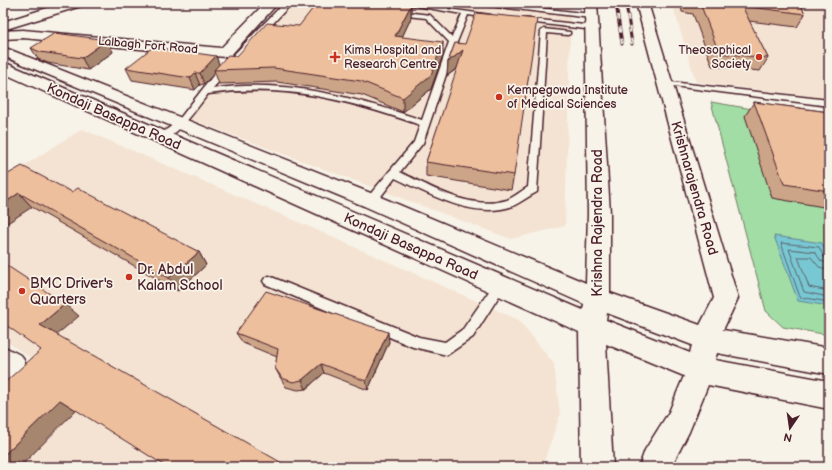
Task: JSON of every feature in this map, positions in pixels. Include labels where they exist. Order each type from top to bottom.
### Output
[{"type":"main road","points":[[3,26],[76,3]]},
{"type":"main road","name":"Krishnarajendra Road","points":[[642,3],[726,298],[706,339],[700,370]]},
{"type":"main road","name":"Lalbagh Fort Road","points":[[3,35],[23,34],[225,53],[268,4]]},
{"type":"main road","name":"Krishna Rajendra Road","points":[[592,16],[599,213],[598,299],[592,326],[598,467]]},
{"type":"main road","name":"Kondaji Basappa Road","points":[[3,51],[371,201],[598,299],[706,339],[829,361]]},
{"type":"main road","name":"Kondaji Basappa Road","points":[[3,67],[500,284],[592,326],[700,370],[829,394]]},
{"type":"main road","points":[[3,359],[12,365],[3,374]]},
{"type":"main road","points":[[655,467],[656,461],[679,422],[700,370]]},
{"type":"lane","points":[[162,137],[180,124],[215,79],[288,3],[338,7]]},
{"type":"lane","points":[[402,3],[446,5],[444,10],[494,16]]},
{"type":"lane","points":[[481,3],[592,16]]},
{"type":"lane","points":[[391,12],[428,16],[453,42]]},
{"type":"lane","points":[[371,201],[418,143],[453,42],[466,13]]},
{"type":"lane","points":[[515,19],[592,16]]},
{"type":"lane","points":[[394,173],[445,198],[488,206],[509,203],[533,189],[544,31],[568,33]]},
{"type":"lane","points":[[665,83],[829,103]]},
{"type":"lane","points":[[205,92],[247,87],[285,89],[358,101],[425,124]]},
{"type":"lane","points":[[269,281],[418,343],[447,349],[468,333],[500,284]]},
{"type":"shaded area","points":[[286,3],[571,3],[565,226],[511,239],[187,118]]},
{"type":"shaded area","name":"Theosophical Society","points":[[672,3],[829,3],[829,99],[696,82]]},
{"type":"shaded area","points":[[82,129],[303,224],[519,320],[554,364],[560,415],[542,467],[3,467],[41,365],[3,339],[3,179]]},
{"type":"green space","points":[[711,102],[829,122],[829,335],[783,327],[766,311]]},
{"type":"water","points":[[774,236],[822,243],[829,259],[829,306],[798,301]]},
{"type":"building","points":[[317,3],[390,3],[411,5],[395,36],[443,42],[431,75],[403,98],[361,81],[274,68],[214,70],[228,55],[237,56],[267,23],[299,26]]},
{"type":"building","points":[[700,3],[800,3],[805,14],[742,6],[768,58],[719,53]]},
{"type":"building","points":[[476,13],[537,19],[514,175],[426,162],[463,50],[448,62],[455,43],[465,44]]},
{"type":"building","points":[[55,33],[107,40],[82,58],[40,52],[31,48]]},
{"type":"building","points":[[153,47],[216,56],[200,73],[195,73],[190,78],[126,68]]},
{"type":"building","points":[[754,102],[829,112],[829,191],[784,184]]},
{"type":"building","points":[[22,166],[72,192],[78,188],[199,252],[169,278],[19,193],[3,204],[3,177]]},
{"type":"building","points":[[3,263],[65,304],[40,325],[289,467],[167,467],[60,400],[3,456],[3,384],[41,350],[3,323]]},
{"type":"building","points":[[266,291],[388,332],[366,381],[321,364],[302,380],[293,382],[282,378],[275,368],[278,349],[236,333]]},
{"type":"railway","points":[[616,3],[622,44]]},
{"type":"railway","points":[[626,3],[632,44]]},
{"type":"place","name":"Kims Hospital and Research Centre","points":[[335,57]]},
{"type":"place","name":"Theosophical Society","points":[[759,57]]},
{"type":"place","name":"Kempegowda Institute of Medical Sciences","points":[[499,97]]},
{"type":"place","name":"Dr. Abdul Kalam School","points":[[129,277]]},
{"type":"place","name":"BMC Driver's Quarters","points":[[22,291]]}]
